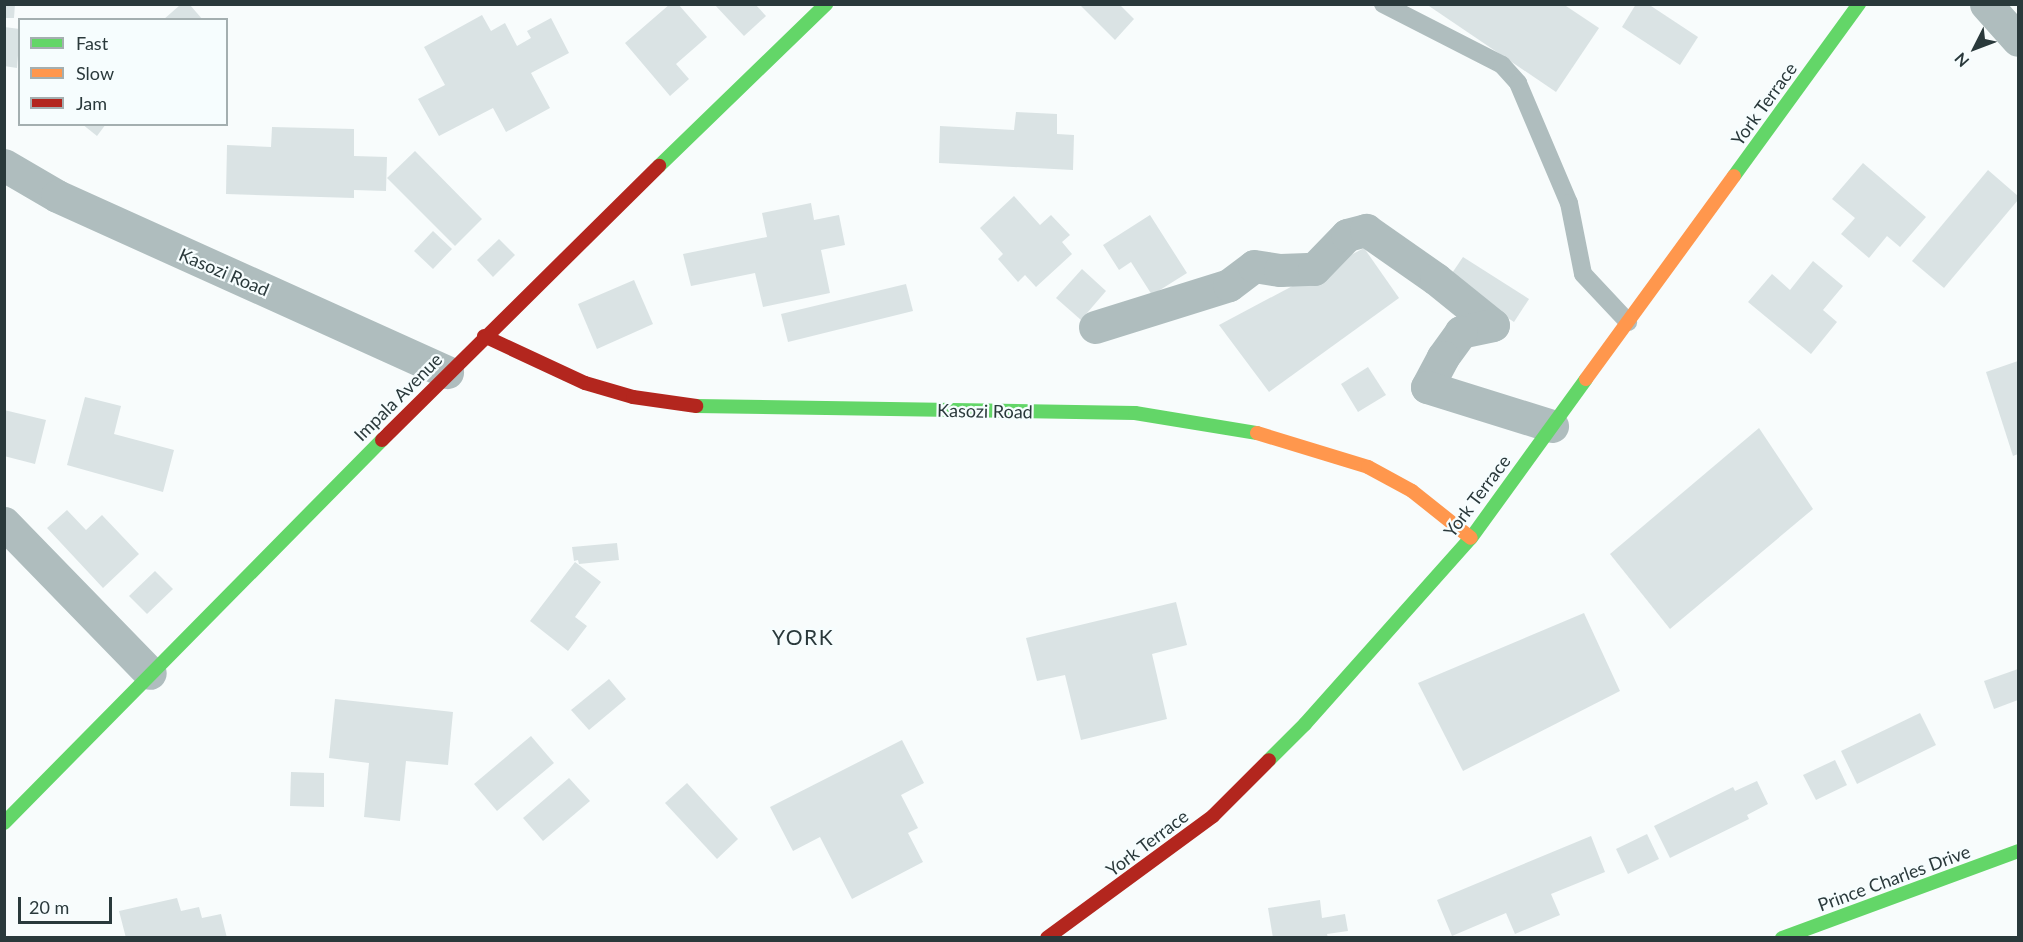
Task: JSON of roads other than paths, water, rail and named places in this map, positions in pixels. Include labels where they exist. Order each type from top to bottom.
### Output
[{"type":"street","name":"Impala Avenue","points":[[4,823],[447,372],[826,4]]},
{"type":"street","name":"York Terrace","points":[[1047,938],[1140,872],[1213,816],[1305,724],[1471,538],[1859,4]]},
{"type":"street","points":[[1986,4],[2019,40]]},
{"type":"street","name":"Kasozi Road","points":[[4,165],[68,201],[447,372]]},
{"type":"street","points":[[1095,327],[1230,285],[1254,266],[1280,270],[1314,269],[1347,235],[1366,230],[1436,279],[1493,325],[1461,332],[1443,357],[1427,387],[1552,426]]},
{"type":"street","name":"Kasozi Road","points":[[484,336],[585,383],[633,397],[682,405],[735,408],[1135,413],[1252,431],[1318,448],[1368,467],[1412,491],[1471,538]]},
{"type":"street","points":[[4,523],[150,673]]},
{"type":"street","name":"Prince Charles Drive","points":[[1782,938],[2019,851]]},
{"type":"lane","points":[[1383,4],[1502,65],[1518,83],[1569,203],[1583,274],[1628,322]]},
{"type":"district","name":"YORK","points":[[803,637]]}]
